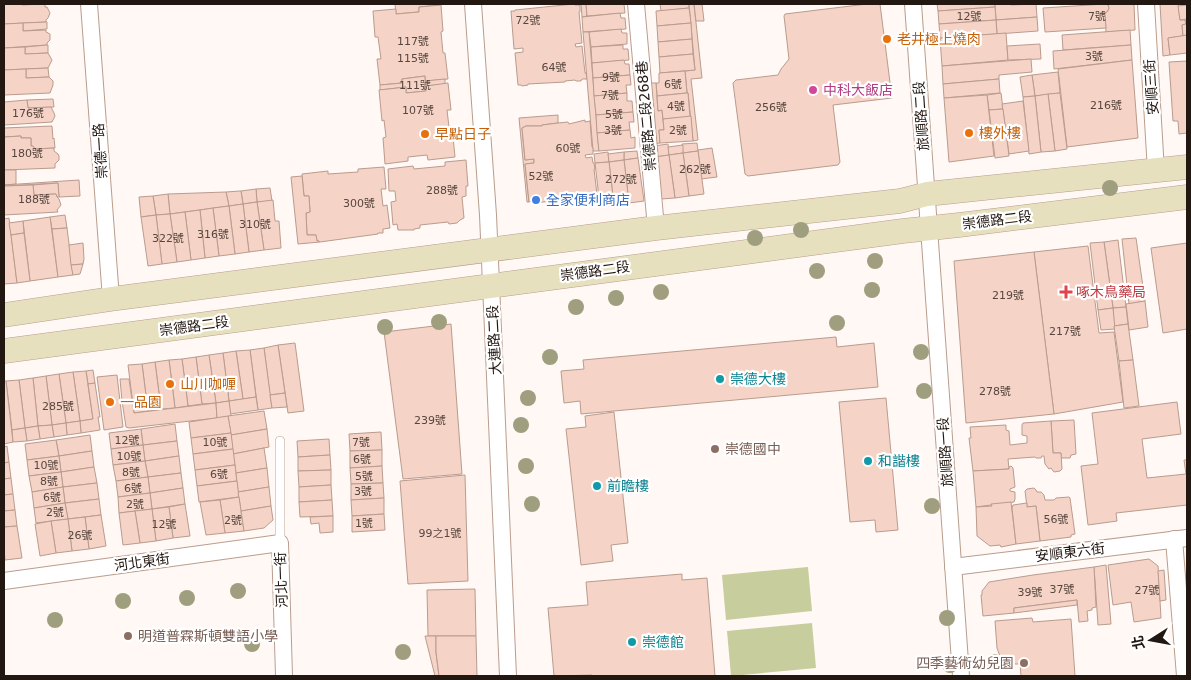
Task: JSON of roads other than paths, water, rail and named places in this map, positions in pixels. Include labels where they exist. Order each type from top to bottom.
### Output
[{"type":"main road","points":[[4,315],[111,299],[656,228],[900,201],[927,194],[1187,167]]},
{"type":"main road","name":"崇德路二段","points":[[4,351],[929,228],[1187,197]]},
{"type":"street","name":"崇德一路","points":[[89,4],[111,299]]},
{"type":"street","name":"大連路二段","points":[[473,4],[490,250],[508,676]]},
{"type":"street","name":"崇德路二段268巷","points":[[636,4],[656,228]]},
{"type":"street","name":"旅順路二段","points":[[914,4],[929,228]]},
{"type":"street","name":"安順三街","points":[[1146,4],[1156,171]]},
{"type":"street","name":"旅順路一段","points":[[929,228],[961,676]]},
{"type":"street","name":"安順東六街","points":[[953,567],[1069,547],[1181,538]]},
{"type":"street","points":[[1181,538],[1185,676]]},
{"type":"street","name":"河北東街","points":[[4,581],[280,543]]},
{"type":"street","name":"河北一街","points":[[280,543],[284,676]]},
{"type":"lane","points":[[280,441],[280,543]]},
{"type":"place","name":"老井極上燒肉","points":[[887,39]]},
{"type":"place","name":"中科大飯店","points":[[813,90]]},
{"type":"place","name":"樓外樓","points":[[969,133]]},
{"type":"place","name":"早點日子","points":[[425,134]]},
{"type":"place","name":"全家便利商店","points":[[536,200]]},
{"type":"place","name":"啄木鳥藥局","points":[[1066,292]]},
{"type":"place","name":"崇德大樓","points":[[720,379]]},
{"type":"place","name":"山川咖喱","points":[[170,384]]},
{"type":"place","name":"一品園","points":[[110,402]]},
{"type":"place","name":"崇德國中","points":[[715,449]]},
{"type":"place","name":"和諧樓","points":[[868,461]]},
{"type":"place","name":"前瞻樓","points":[[597,486]]},
{"type":"place","name":"明道普霖斯頓雙語小學","points":[[128,636]]},
{"type":"place","name":"崇德館","points":[[632,642]]},
{"type":"place","name":"四季藝術幼兒園","points":[[1024,663]]}]
